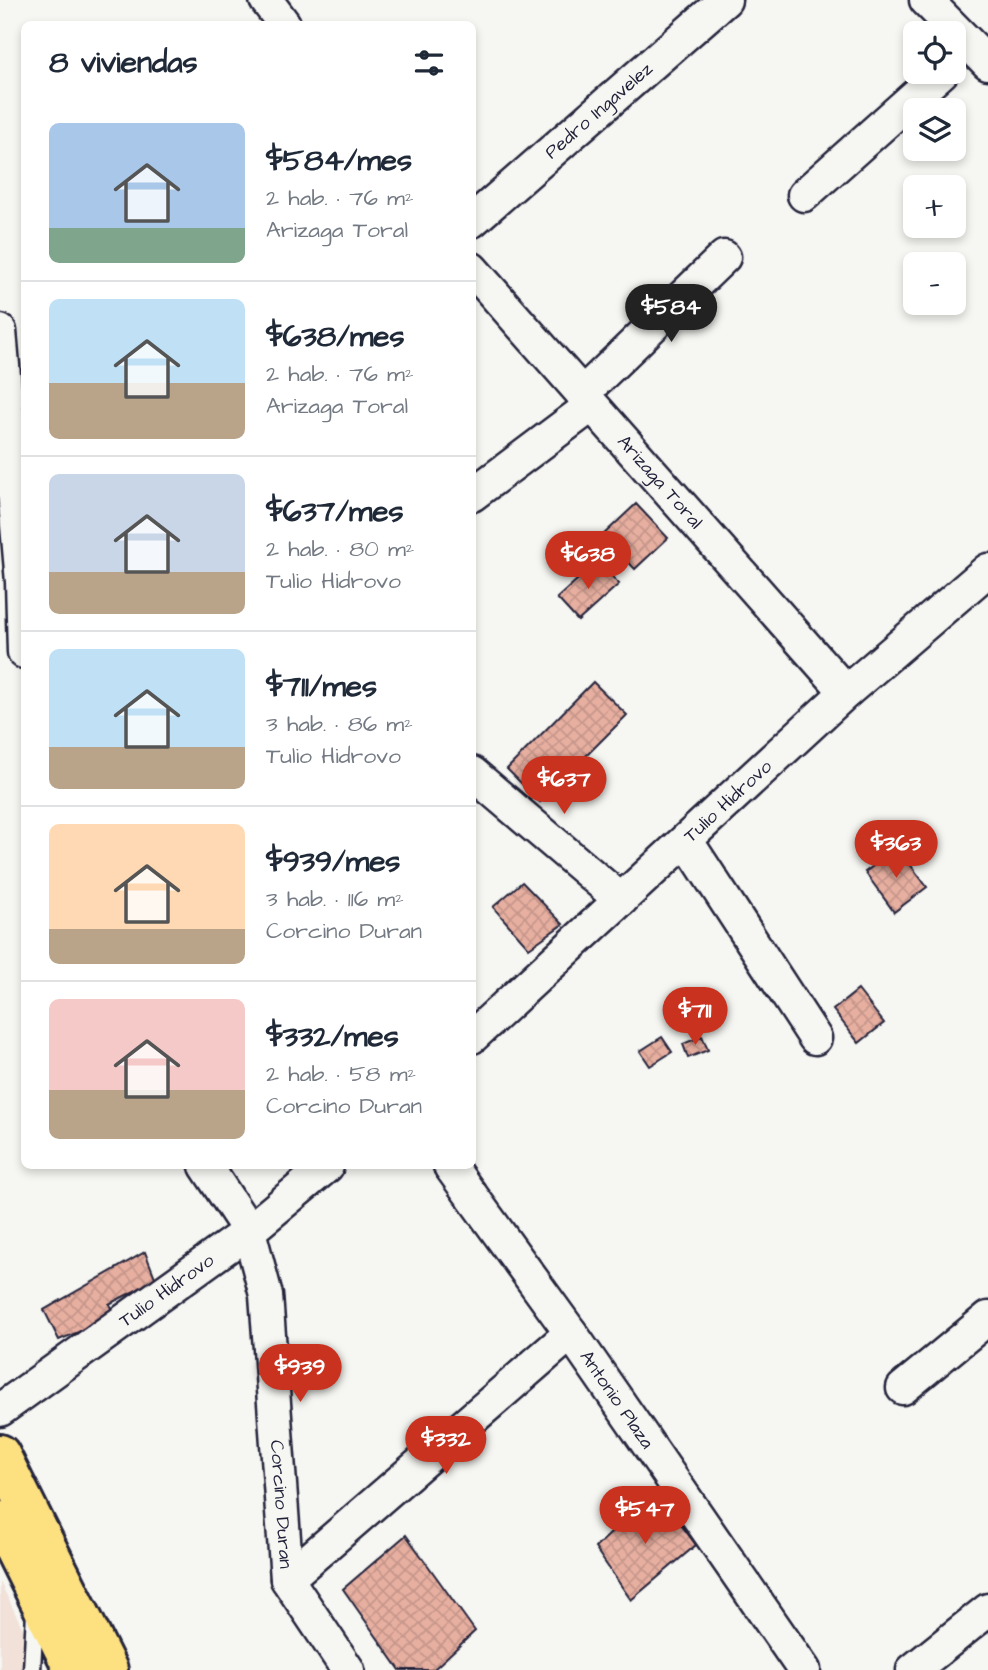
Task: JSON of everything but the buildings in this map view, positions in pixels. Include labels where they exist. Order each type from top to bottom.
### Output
[{"type":"main road","points":[[0,1454],[107,1670]]},
{"type":"main road","points":[[0,1521],[74,1670]]},
{"type":"street","points":[[266,0],[282,21]]},
{"type":"street","name":"Pedro Ingavelez","points":[[476,218],[725,0]]},
{"type":"street","points":[[926,0],[971,57]]},
{"type":"street","points":[[804,195],[929,84]]},
{"type":"street","points":[[476,492],[587,399],[724,257]]},
{"type":"street","name":"Arizaga Toral","points":[[476,274],[846,692]]},
{"type":"street","points":[[0,339],[21,571]]},
{"type":"street","name":"Tulio Hidrovo","points":[[476,1033],[846,692],[988,570]]},
{"type":"street","points":[[476,776],[621,900]]},
{"type":"street","points":[[686,840],[815,1038]]},
{"type":"street","name":"Corcino Duran","points":[[208,1169],[249,1231],[266,1295],[287,1578],[348,1670]]},
{"type":"street","name":"Tulio Hidrovo","points":[[0,1410],[249,1231],[323,1169]]},
{"type":"street","name":"Antonio Plaza","points":[[452,1169],[571,1333],[804,1670]]},
{"type":"street","points":[[904,1388],[988,1318]]},
{"type":"street","points":[[287,1578],[571,1333]]},
{"type":"street","points":[[913,1670],[988,1609]]},
{"type":"lane","points":[[32,1670],[36,1592]]},
{"type":"shaded area","points":[[0,1582],[43,1670],[0,1670]]}]
